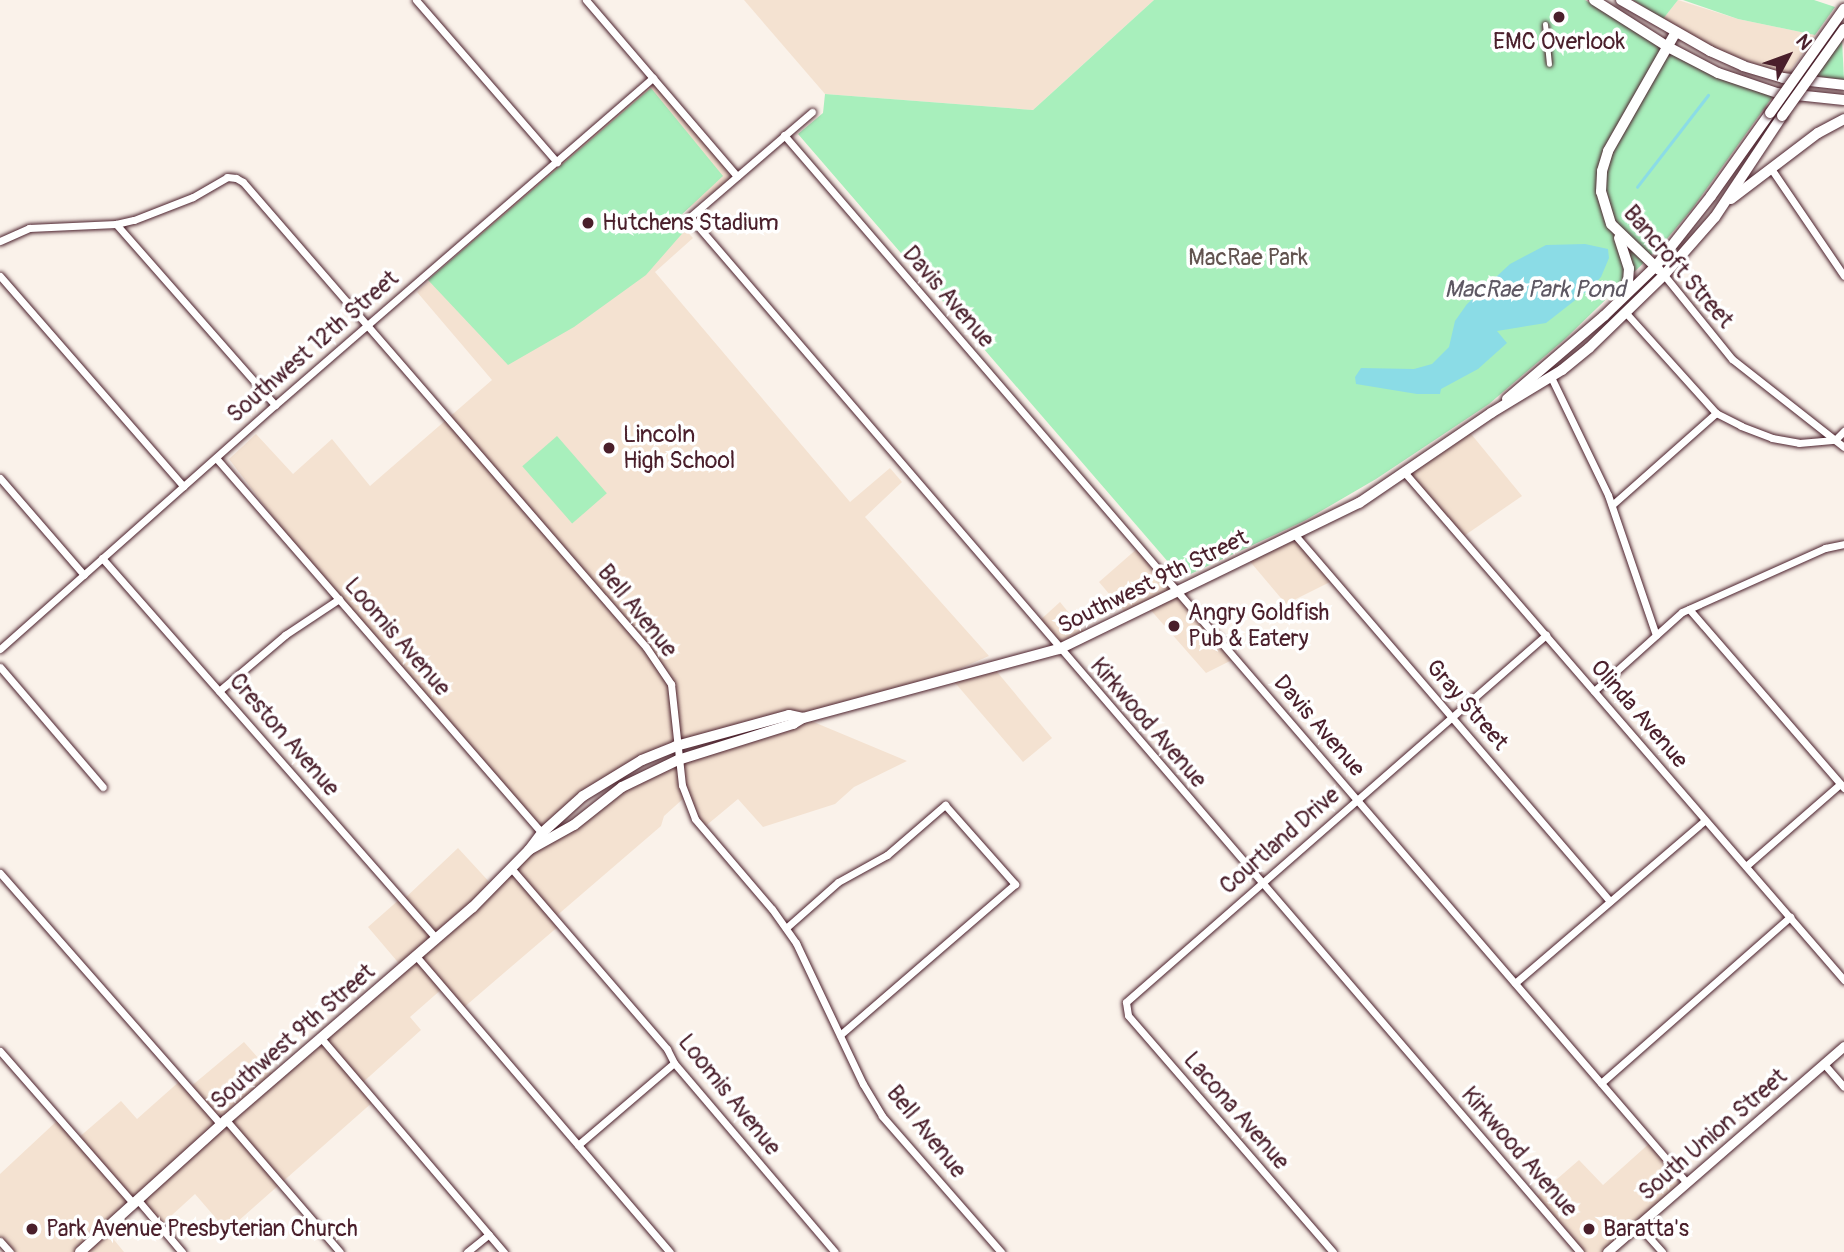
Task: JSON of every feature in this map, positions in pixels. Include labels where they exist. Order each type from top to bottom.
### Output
[{"type":"main road","points":[[1594,0],[1668,47],[1747,85],[1808,98],[1844,100]]},
{"type":"main road","points":[[1621,0],[1729,61],[1783,78],[1844,85]]},
{"type":"main road","name":"Southwest 9th Street","points":[[1491,413],[1604,316],[1655,267],[1711,196],[1844,9]]},
{"type":"main road","name":"Southwest 9th Street","points":[[80,1252],[224,1122],[416,956],[529,850],[622,787],[678,760],[793,724],[803,718],[1059,649],[1359,503],[1491,413],[1551,377],[1626,313],[1664,275],[1722,206],[1844,29]]},
{"type":"main road","name":"Bancroft Street","points":[[1664,275],[1615,231],[1601,192],[1604,162],[1676,32]]},
{"type":"main road","points":[[1722,206],[1818,133],[1844,118]]},
{"type":"main road","points":[[1604,316],[1619,302],[1628,282],[1627,255],[1615,231]]},
{"type":"main road","name":"Southwest 9th Street","points":[[545,837],[583,796],[611,776],[676,746],[789,715],[803,718]]},
{"type":"street","points":[[416,0],[557,162]]},
{"type":"street","points":[[586,0],[737,176],[812,113]]},
{"type":"street","points":[[1545,24],[1549,64]]},
{"type":"street","name":"Southwest 12th Street","points":[[0,649],[275,405],[653,78]]},
{"type":"street","name":"Davis Avenue","points":[[784,135],[1687,1183]]},
{"type":"street","points":[[1772,170],[1844,276]]},
{"type":"street","name":"Kirkwood Avenue","points":[[737,176],[690,217],[1580,1252]]},
{"type":"street","name":"Bell Avenue","points":[[116,224],[164,210],[227,177],[243,182],[646,647],[671,684],[678,760],[685,797],[695,819],[786,928],[882,1116],[1001,1252]]},
{"type":"street","points":[[0,241],[29,228],[116,224],[275,405]]},
{"type":"street","name":"Bancroft Street","points":[[1664,275],[1732,359],[1844,447]]},
{"type":"street","points":[[0,276],[183,486]]},
{"type":"street","points":[[1626,313],[1716,413],[1772,438],[1799,443],[1835,440],[1844,431]]},
{"type":"street","points":[[1551,377],[1612,505],[1656,635]]},
{"type":"street","points":[[1612,505],[1716,413]]},
{"type":"street","name":"Loomis Avenue","points":[[216,458],[545,837]]},
{"type":"street","name":"Olinda Avenue","points":[[1405,473],[1844,980]]},
{"type":"street","points":[[0,478],[84,575]]},
{"type":"street","name":"Gray Street","points":[[1295,535],[1610,901]]},
{"type":"street","points":[[1594,691],[1689,609],[1825,548],[1844,544]]},
{"type":"street","name":"Creston Avenue","points":[[102,558],[436,938]]},
{"type":"street","points":[[219,691],[285,635],[339,599]]},
{"type":"street","points":[[1689,609],[1842,786],[1746,866]]},
{"type":"street","name":"Courtland Drive","points":[[1135,992],[1546,635]]},
{"type":"street","points":[[0,667],[103,787]]},
{"type":"street","points":[[786,928],[838,883],[887,855],[945,805],[1015,884],[840,1034]]},
{"type":"street","points":[[1515,983],[1705,820]]},
{"type":"street","name":"Loomis Avenue","points":[[511,868],[667,1049],[674,1063],[835,1252]]},
{"type":"street","points":[[0,873],[340,1252]]},
{"type":"street","points":[[1601,1083],[1790,917]]},
{"type":"street","points":[[416,956],[670,1252]]},
{"type":"street","name":"Lacona Avenue","points":[[1135,992],[1126,1002],[1128,1015],[1333,1252]]},
{"type":"street","points":[[321,1038],[504,1252]]},
{"type":"street","name":"South Union Street","points":[[1607,1252],[1844,1046]]},
{"type":"street","points":[[0,1051],[182,1252]]},
{"type":"street","points":[[578,1146],[674,1063]]},
{"type":"street","points":[[1824,1064],[1844,1087]]},
{"type":"street","points":[[1638,1225],[1662,1252]]},
{"type":"street","points":[[467,1252],[489,1234]]},
{"type":"street","points":[[0,1241],[10,1252]]},
{"type":"shaded area","points":[[744,0],[1154,0],[1033,110],[825,94]]},
{"type":"shaded area","points":[[1678,0],[1738,19],[1815,35],[1788,74],[1713,48],[1663,19]]},
{"type":"shaded area","name":"Lincoln High School","points":[[653,78],[737,176],[674,218],[693,238],[655,272],[850,502],[890,468],[902,482],[865,517],[989,656],[910,690],[804,718],[907,761],[854,787],[835,804],[763,827],[738,799],[702,829],[685,797],[664,816],[661,826],[554,918],[560,925],[462,1009],[443,988],[410,1017],[421,1030],[361,1084],[374,1101],[227,1231],[195,1194],[160,1226],[137,1200],[106,1230],[124,1252],[10,1252],[0,1241],[0,1174],[59,1119],[77,1139],[121,1101],[137,1119],[181,1080],[189,1088],[244,1042],[275,1077],[402,967],[368,927],[401,898],[403,900],[458,848],[493,886],[529,850],[622,787],[796,719],[717,734],[611,776],[542,833],[308,563],[229,459],[256,434],[293,474],[332,439],[370,486],[492,380],[417,292],[557,162]]},
{"type":"shaded area","points":[[1467,429],[1522,496],[1461,538],[1405,473]]},
{"type":"shaded area","points":[[1295,535],[1334,580],[1286,604],[1247,558]]},
{"type":"shaded area","points":[[1139,547],[1236,658],[1206,673],[1148,607],[1128,616],[1099,582]]},
{"type":"shaded area","points":[[1060,602],[1087,635],[1059,649],[1037,623]]},
{"type":"shaded area","points":[[993,667],[1052,738],[1023,762],[951,678]]},
{"type":"shaded area","points":[[1652,1141],[1687,1183],[1607,1252],[1580,1252],[1534,1199],[1579,1160],[1603,1185]]},
{"type":"green space","name":"MacRae Park","points":[[1154,0],[1585,0],[1705,71],[1773,96],[1692,209],[1660,247],[1565,339],[1489,404],[1376,479],[1304,521],[1182,578],[798,134],[823,113],[825,94],[1033,110]]},
{"type":"green space","points":[[1633,0],[1678,0],[1663,19]]},
{"type":"green space","points":[[1683,0],[1814,0],[1835,7],[1815,35],[1738,19]]},
{"type":"green space","points":[[1842,39],[1844,80],[1816,76]]},
{"type":"green space","name":"Hutchens Stadium","points":[[651,88],[723,176],[678,218],[687,228],[646,275],[574,327],[508,365],[428,280]]},
{"type":"green space","points":[[557,436],[607,493],[572,524],[522,466]]},
{"type":"water","name":"MacRae Park Pond","points":[[1585,244],[1608,249],[1609,258],[1601,277],[1592,287],[1546,323],[1497,331],[1507,343],[1478,369],[1441,389],[1440,394],[1417,394],[1356,384],[1355,377],[1361,368],[1414,369],[1432,364],[1449,347],[1455,321],[1467,304],[1510,264],[1546,245]]},
{"type":"waterway","points":[[1637,187],[1708,95]]},
{"type":"place","name":"EMC Overlook","points":[[1559,17]]},
{"type":"place","name":"Hutchens Stadium","points":[[588,223]]},
{"type":"place","name":"Lincoln High School","points":[[609,448]]},
{"type":"place","name":"Angry Goldfish Pub & Eatery","points":[[1174,626]]},
{"type":"place","name":"Park Avenue Presbyterian Church","points":[[32,1229]]},
{"type":"place","name":"Baratta's","points":[[1589,1229]]}]
